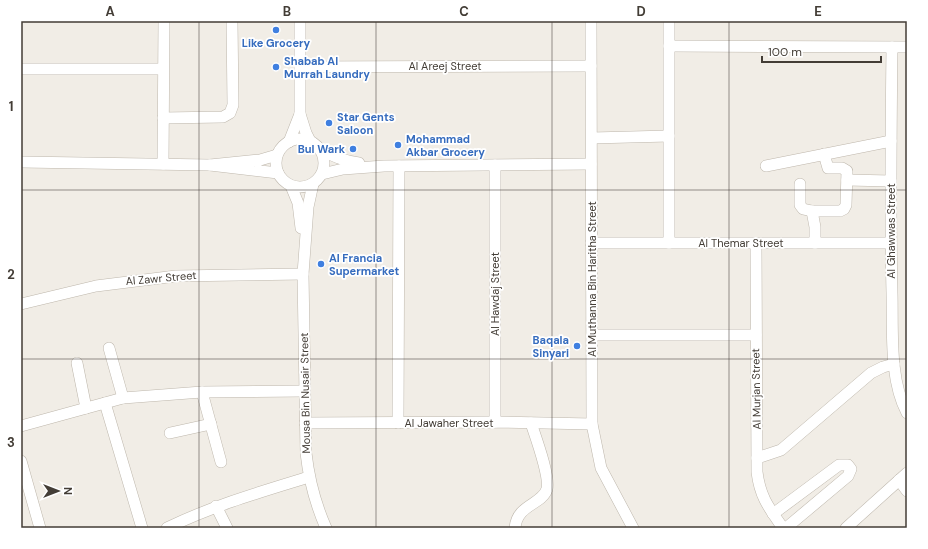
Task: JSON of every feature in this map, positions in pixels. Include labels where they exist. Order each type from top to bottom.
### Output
[{"type":"street","points":[[163,164],[164,21]]},
{"type":"street","points":[[163,118],[223,118],[230,112],[233,105],[232,21]]},
{"type":"street","points":[[300,21],[300,114],[310,141]]},
{"type":"street","name":"Al Muthanna Bin Haritha Street","points":[[591,21],[592,424],[601,468],[633,528]]},
{"type":"street","points":[[669,21],[669,243]]},
{"type":"street","points":[[669,46],[907,47]]},
{"type":"street","name":"Al Ghawwas Street","points":[[892,46],[891,243],[894,364],[899,393],[907,413]]},
{"type":"street","name":"Al Areej Street","points":[[300,67],[591,66]]},
{"type":"street","points":[[21,69],[164,69]]},
{"type":"street","points":[[289,142],[300,114]]},
{"type":"street","points":[[592,138],[669,136]]},
{"type":"street","points":[[21,162],[210,164],[260,160],[277,154],[284,145],[289,142],[296,139],[303,139],[310,141],[320,149],[339,159],[384,166]]},
{"type":"street","points":[[766,166],[891,141]]},
{"type":"street","points":[[277,154],[276,167],[281,179],[290,186],[298,188],[313,184],[322,174],[324,161],[320,149]]},
{"type":"street","points":[[800,184],[800,202],[801,207],[805,210],[840,211],[844,209],[846,205],[846,171],[844,168],[828,168],[824,154]]},
{"type":"street","points":[[210,164],[278,173]]},
{"type":"street","points":[[322,174],[343,169],[384,166],[592,164]]},
{"type":"street","points":[[398,423],[399,166]]},
{"type":"street","name":"Al Hawdaj Street","points":[[495,166],[495,422]]},
{"type":"street","points":[[847,180],[891,181]]},
{"type":"street","name":"Mousa Bin Nusair Street","points":[[313,184],[309,201],[303,274],[305,423],[308,477],[318,512],[326,528]]},
{"type":"street","name":"Mousa Bin Nusair Street","points":[[290,186],[300,210],[304,254]]},
{"type":"street","points":[[812,211],[815,227],[815,243]]},
{"type":"street","name":"Al Themar Street","points":[[591,243],[891,243]]},
{"type":"street","name":"Al Murjan Street","points":[[756,243],[758,486],[765,502],[785,528]]},
{"type":"street","name":"Al Zawr Street","points":[[21,304],[96,286],[164,277],[303,274]]},
{"type":"street","points":[[592,335],[756,335]]},
{"type":"street","points":[[109,348],[123,398]]},
{"type":"street","points":[[77,363],[86,408]]},
{"type":"street","points":[[757,458],[781,450],[871,373],[883,367],[894,364]]},
{"type":"street","points":[[21,426],[123,398],[202,392],[304,391]]},
{"type":"street","points":[[202,392],[221,462]]},
{"type":"street","points":[[105,403],[142,528]]},
{"type":"street","name":"Al Jawaher Street","points":[[305,423],[495,422],[592,424]]},
{"type":"street","points":[[515,528],[519,514],[542,497],[547,490],[548,477],[531,423]]},
{"type":"street","points":[[170,433],[211,424]]},
{"type":"street","points":[[21,461],[40,528]]},
{"type":"street","points":[[773,514],[839,465],[848,465],[851,469],[848,476],[785,528]]},
{"type":"street","points":[[166,528],[216,506],[308,477]]},
{"type":"street","points":[[846,528],[903,477],[907,491]]},
{"type":"street","points":[[216,506],[227,528]]},
{"type":"place","name":"Like Grocery","points":[[276,30]]},
{"type":"place","name":"Shabab Al Murrah Laundry","points":[[276,67]]},
{"type":"place","name":"Star Gents Saloon","points":[[329,123]]},
{"type":"place","name":"Mohammad Akbar Grocery","points":[[398,145]]},
{"type":"place","name":"Bul Wark","points":[[353,149]]},
{"type":"place","name":"Al Francia Supermarket","points":[[321,264]]},
{"type":"place","name":"Baqala Sinyari","points":[[577,346]]}]
